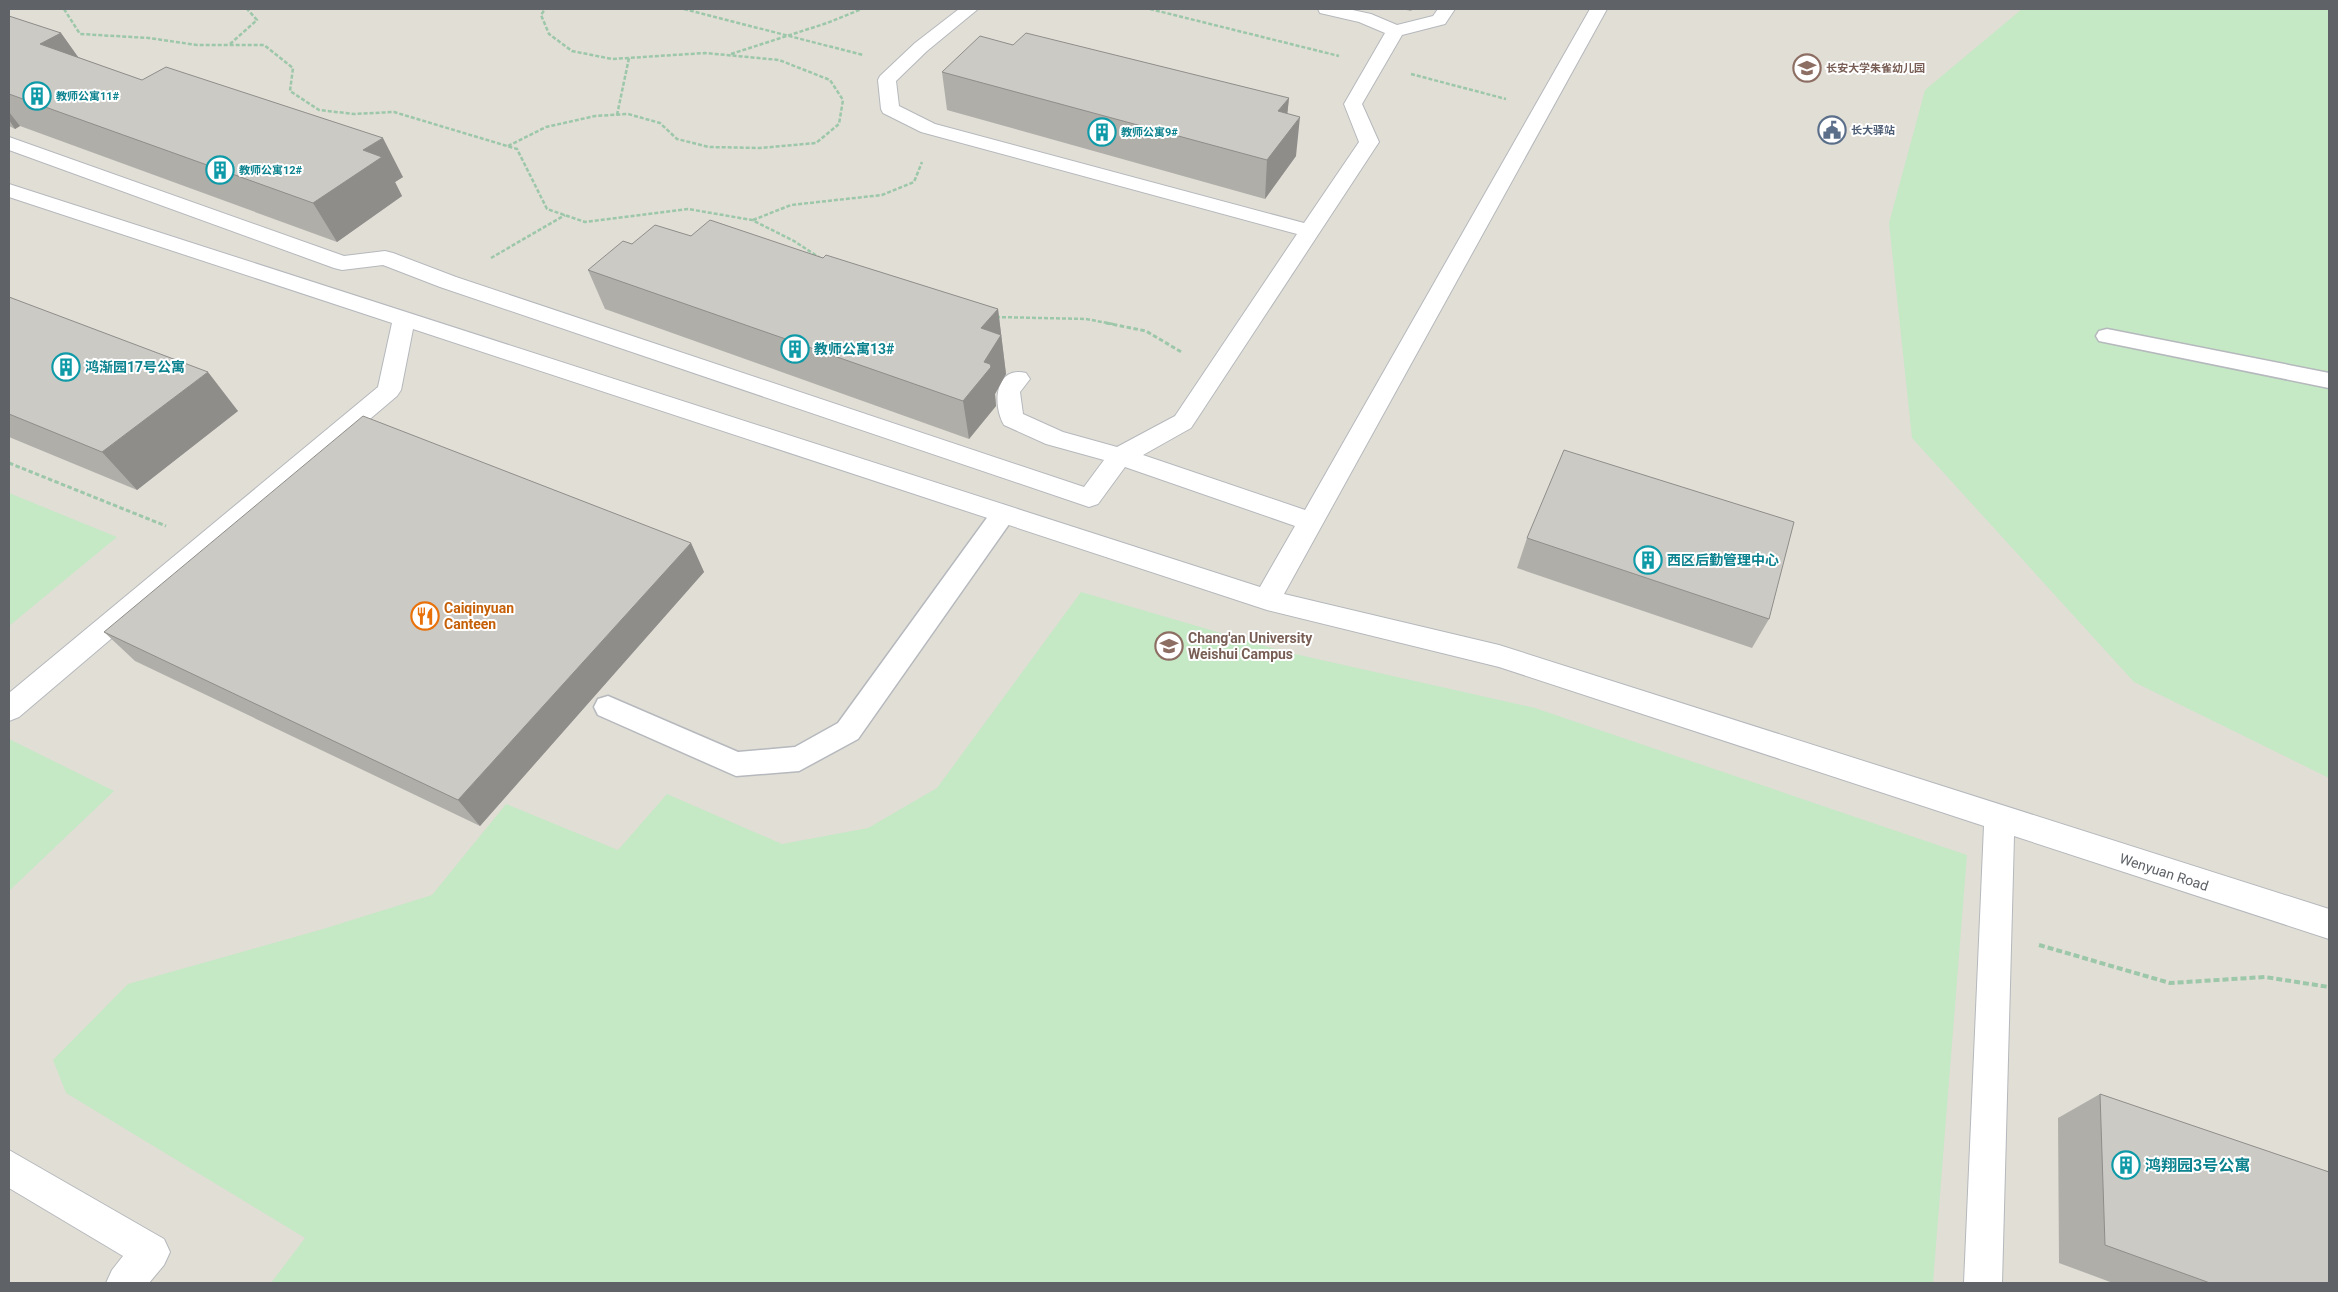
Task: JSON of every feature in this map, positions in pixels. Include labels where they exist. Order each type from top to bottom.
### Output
[{"type":"street","points":[[969,9],[887,80],[890,109],[928,128],[1309,232]]},
{"type":"street","points":[[1326,9],[1365,18],[1395,31],[1439,20],[1447,9]]},
{"type":"street","points":[[1267,600],[1599,9]]},
{"type":"street","points":[[9,143],[342,263],[385,258],[448,282],[1089,498],[1120,456],[1183,422],[1369,142],[1352,104],[1395,31]]},
{"type":"street","name":"Wenyuan Road","points":[[9,190],[1267,600],[1499,656],[2329,924]]},
{"type":"street","points":[[9,708],[388,390],[404,318]]},
{"type":"street","points":[[1018,379],[1008,391],[1012,419],[1055,438],[1120,456],[1311,522]]},
{"type":"street","points":[[1983,1283],[2000,819]]},
{"type":"street","points":[[9,1168],[151,1252],[125,1283]]},
{"type":"lane","points":[[2107,336],[2329,381]]},
{"type":"lane","points":[[608,707],[736,764],[799,759],[848,731],[1004,514]]},
{"type":"path","points":[[64,9],[80,34],[149,38],[197,44],[264,45],[294,68],[290,91],[319,110],[354,114],[394,112],[518,149],[547,208],[585,222],[688,209],[752,220],[794,241],[826,262]]},
{"type":"path","points":[[230,45],[257,20],[248,9]]},
{"type":"path","points":[[508,146],[546,127],[595,116],[628,114],[660,123],[677,139],[709,146],[760,148],[816,143],[840,124],[843,100],[830,80],[779,60],[731,54],[704,53],[612,59],[572,51],[549,34],[541,15],[545,9]]},
{"type":"path","points":[[684,9],[902,66]]},
{"type":"path","points":[[731,54],[827,24],[862,9]]},
{"type":"path","points":[[1150,9],[1543,109]]},
{"type":"path","points":[[617,115],[629,58]]},
{"type":"path","points":[[752,220],[791,205],[882,195],[914,182],[922,165],[920,151],[953,134]]},
{"type":"path","points":[[448,282],[565,215]]},
{"type":"path","points":[[990,316],[1086,319],[1146,331],[1216,373]]},
{"type":"path","points":[[9,462],[206,543]]},
{"type":"path","points":[[1995,932],[2170,984],[2264,977],[2329,987]]},
{"type":"shaded area","name":"Chang'an University Weishui Campus","points":[[9,9],[2329,9],[2329,1283],[9,1283]]},
{"type":"green space","points":[[2022,9],[2329,9],[2329,778],[2134,682],[1912,438],[1889,223],[1925,90]]},
{"type":"green space","points":[[9,493],[117,537],[9,626]]},
{"type":"green space","points":[[1081,592],[1286,652],[1535,708],[1967,855],[1933,1283],[271,1283],[305,1238],[66,1093],[53,1060],[128,984],[323,929],[432,895],[506,804],[618,850],[667,794],[782,844],[868,828],[937,788]]},
{"type":"green space","points":[[9,739],[114,791],[9,891]]},
{"type":"building","points":[[9,16],[61,33],[40,44],[142,80],[166,67],[383,138],[363,150],[382,157],[313,203],[9,94]]},
{"type":"building","points":[[1026,33],[1289,98],[1278,111],[1300,117],[1267,160],[942,72],[980,36],[1013,45]]},
{"type":"building","points":[[710,220],[823,258],[826,255],[998,309],[981,328],[1001,335],[984,362],[990,364],[991,367],[963,401],[588,270],[623,241],[632,244],[655,225],[691,236]]},
{"type":"building","points":[[9,297],[208,372],[102,452],[9,414]]},
{"type":"building","name":"Caiqinyuan Canteen","points":[[363,416],[691,543],[458,800],[104,632]]},
{"type":"building","name":"西区后勤管理中心","points":[[1564,450],[1794,522],[1769,619],[1527,538]]},
{"type":"building","name":"鸿翔园3号公寓","points":[[2100,1094],[2329,1172],[2329,1283],[2210,1283],[2105,1245]]},
{"type":"place","name":"长安大学朱雀幼儿园","points":[[1807,68]]},
{"type":"place","name":"教师公寓11#","points":[[37,96]]},
{"type":"place","name":"长大驿站","points":[[1832,130]]},
{"type":"place","name":"教师公寓9#","points":[[1102,132]]},
{"type":"place","name":"教师公寓12#","points":[[220,170]]},
{"type":"place","name":"教师公寓13#","points":[[795,349]]},
{"type":"place","name":"鸿渐园17号公寓","points":[[66,367]]},
{"type":"place","name":"西区后勤管理中心","points":[[1648,560]]},
{"type":"place","name":"Caiqinyuan Canteen","points":[[425,616]]},
{"type":"place","name":"Chang'an University Weishui Campus","points":[[1169,646]]},
{"type":"place","name":"鸿翔园3号公寓","points":[[2126,1165]]}]
